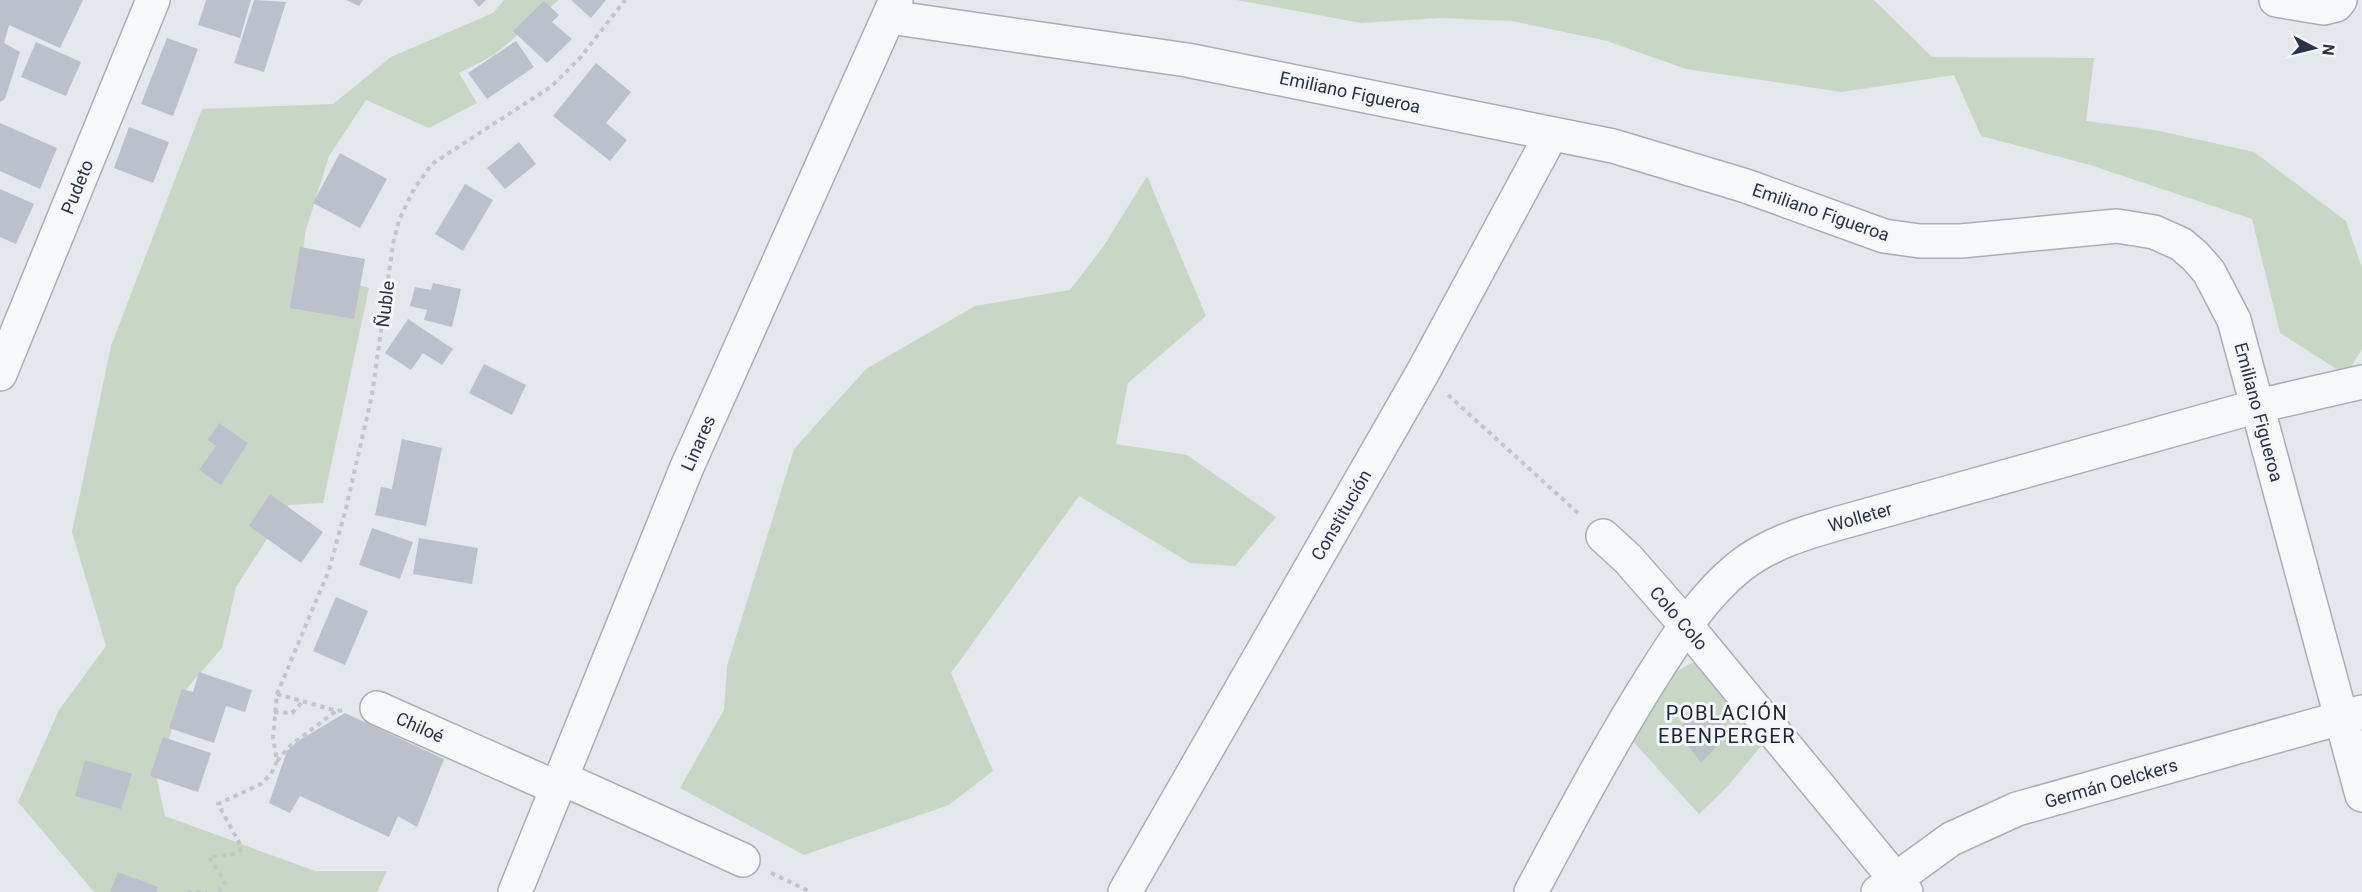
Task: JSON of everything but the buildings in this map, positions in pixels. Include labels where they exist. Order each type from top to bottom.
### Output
[{"type":"street","name":"Pudeto","points":[[0,374],[153,0]]},
{"type":"street","points":[[2276,0],[2324,8],[2338,3]]},
{"type":"street","name":"Emiliano Figueroa","points":[[892,8],[1316,84],[1551,135],[1613,146],[1746,186],[1884,236],[1920,241],[1961,241],[2117,226],[2154,232],[2181,244],[2209,272],[2234,321],[2352,715],[2362,795]]},
{"type":"street","name":"Linares","points":[[515,892],[687,467],[892,8]]},
{"type":"street","name":"Constitución","points":[[1125,892],[1423,372],[1551,135]]},
{"type":"street","name":"Wolleter","points":[[1531,892],[1615,736],[1685,624],[1710,594],[1740,566],[1799,535],[2258,406],[2362,382]]},
{"type":"street","name":"Colo Colo","points":[[1603,536],[1628,559],[1685,624],[1893,887]]},
{"type":"street","name":"Chiloé","points":[[377,708],[743,860]]},
{"type":"street","name":"Germán Oelckers","points":[[1893,887],[1951,839],[2017,809],[2352,715]]},
{"type":"path","name":"Ñuble","points":[[277,761],[273,738],[274,712],[278,694],[329,570],[346,508],[372,395],[399,220],[414,189],[432,164],[552,86],[580,58],[625,0]]},
{"type":"path","points":[[1423,372],[1603,536]]},
{"type":"path","points":[[278,694],[337,711]]},
{"type":"path","points":[[274,712],[292,713],[303,700]]},
{"type":"path","name":"Chiloé","points":[[337,711],[369,704],[377,708]]},
{"type":"path","points":[[219,892],[225,882],[209,857],[235,854],[242,848],[218,804],[261,784],[290,746],[337,711]]},
{"type":"path","points":[[743,860],[812,892]]},
{"type":"path","points":[[187,892],[207,892]]},
{"type":"green space","points":[[504,0],[559,0],[494,55],[459,73],[477,103],[429,128],[366,100],[329,156],[305,233],[302,268],[369,288],[323,503],[289,505],[236,587],[222,648],[182,694],[157,780],[165,816],[315,871],[387,871],[377,892],[94,892],[18,802],[59,710],[106,646],[72,532],[111,346],[202,109],[333,104],[391,57],[493,13]]},
{"type":"green space","points":[[1237,0],[1874,0],[1932,57],[2094,58],[2086,121],[2155,130],[2254,152],[2346,221],[2362,268],[2362,349],[2346,375],[2280,333],[2252,219],[2090,165],[1981,136],[1954,75],[1842,92],[1686,69],[1607,41],[1512,21],[1439,18],[1361,23]]},
{"type":"green space","points":[[1147,176],[1206,316],[1128,383],[1116,444],[1187,455],[1276,517],[1235,566],[1190,563],[1079,496],[951,673],[993,771],[949,805],[804,855],[680,788],[724,710],[727,666],[794,449],[866,369],[975,306],[1070,290],[1103,247]]},
{"type":"green space","points":[[1693,663],[1707,670],[1762,745],[1727,787],[1699,814],[1628,736],[1664,684],[1682,668]]},
{"type":"district","name":"POBLACIÓN EBENPERGER","points":[[1727,724]]}]
